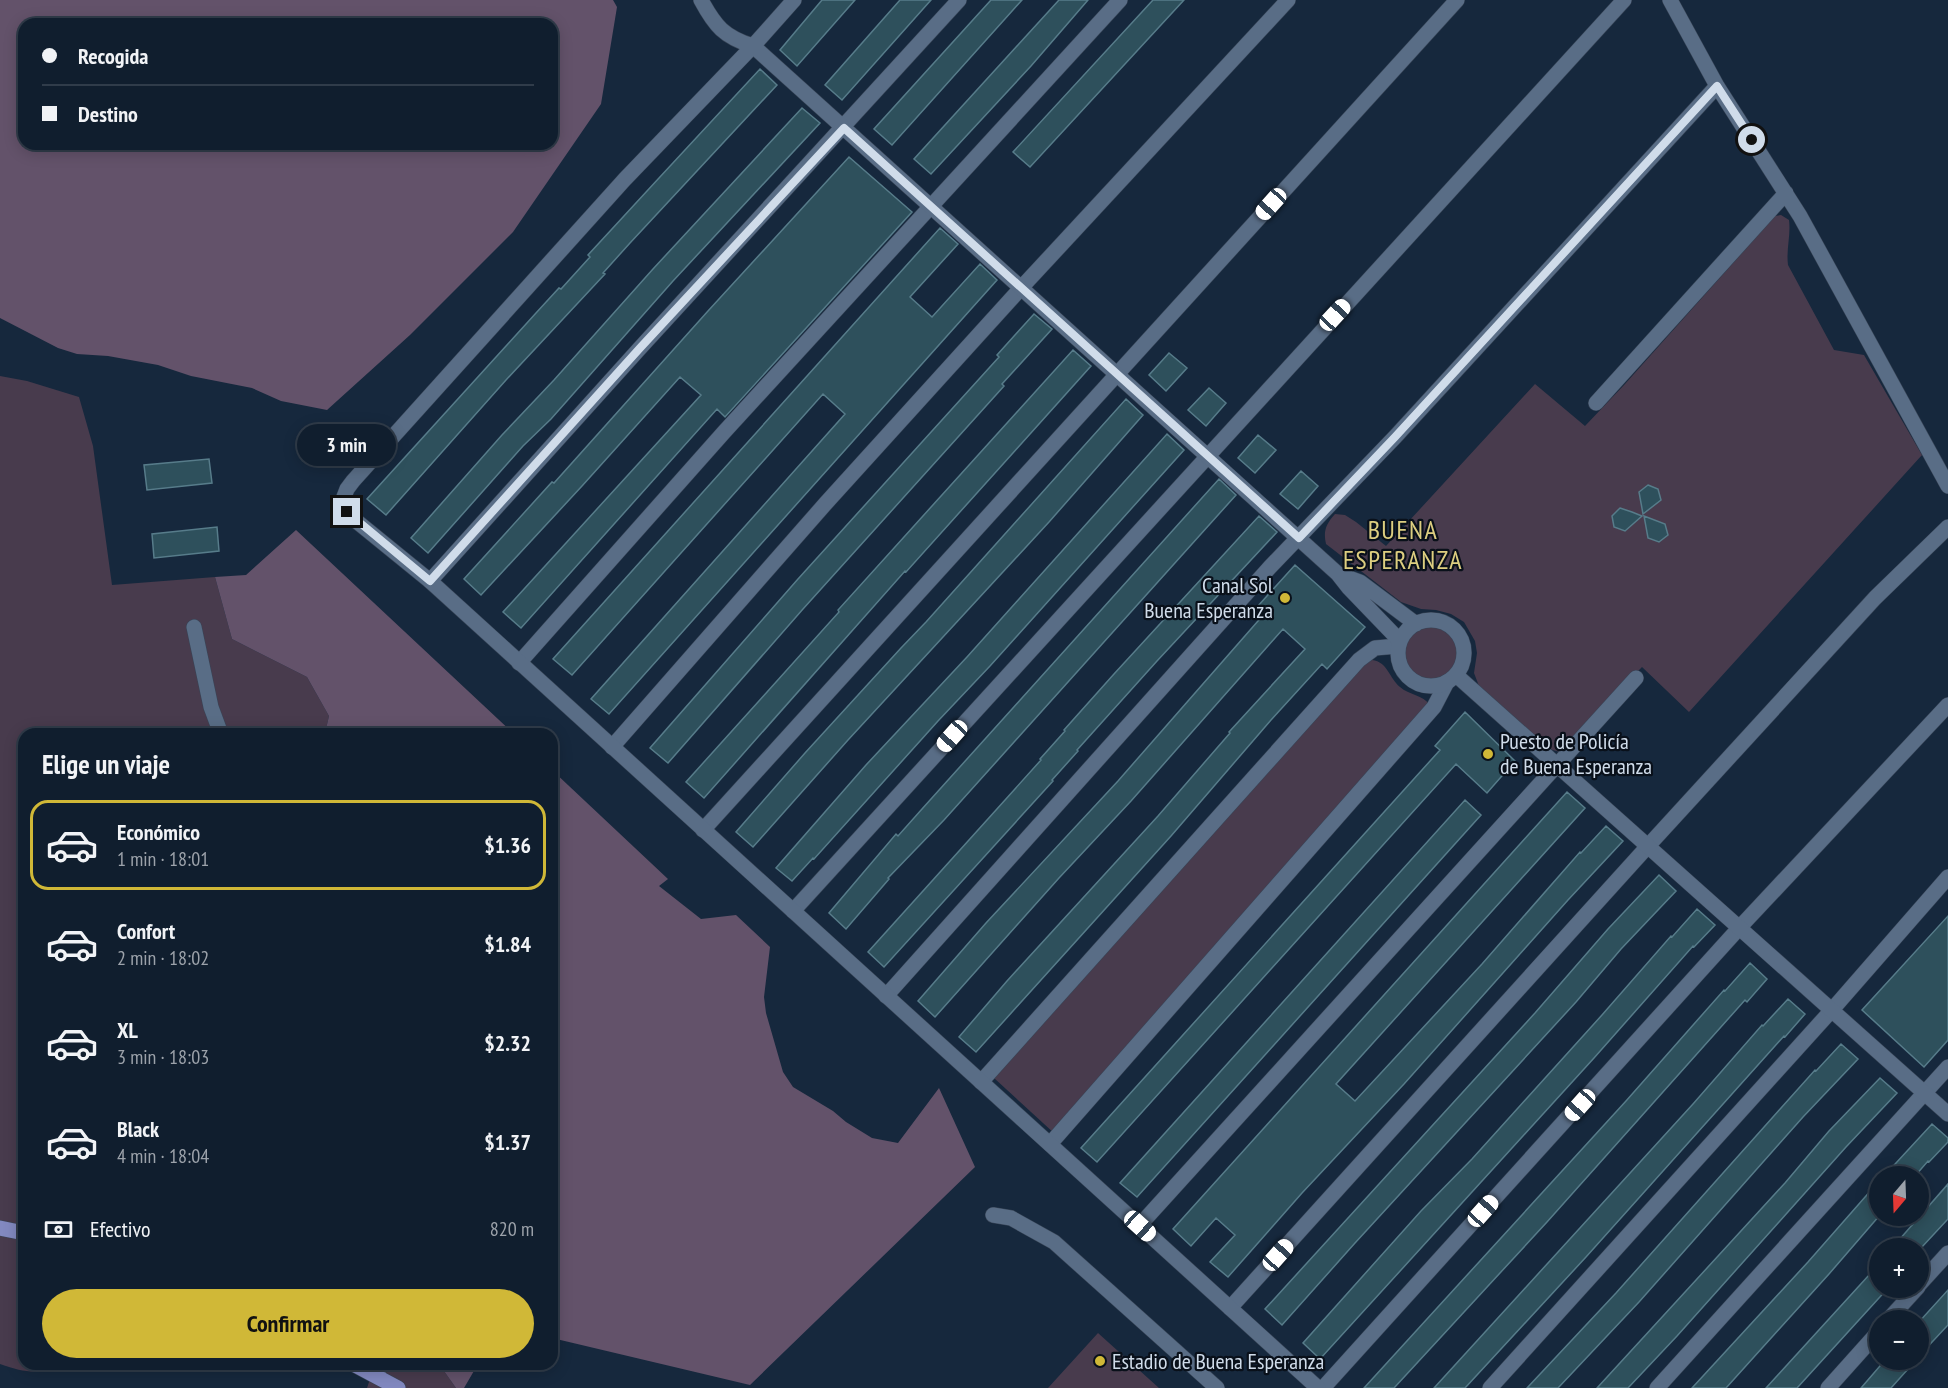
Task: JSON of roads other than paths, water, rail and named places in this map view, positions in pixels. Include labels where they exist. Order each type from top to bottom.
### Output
[{"type":"main road","points":[[0,1228],[18,1232]]},
{"type":"main road","points":[[376,1370],[398,1388]]},
{"type":"street","points":[[701,0],[713,21],[723,32],[736,41],[753,46],[1299,538],[1338,574],[1399,643]]},
{"type":"street","points":[[794,0],[625,179],[347,489],[342,502],[347,512],[430,581],[1321,1388],[1740,927],[1948,705]]},
{"type":"street","points":[[430,581],[959,0]]},
{"type":"street","points":[[519,663],[725,431],[1120,0]]},
{"type":"street","points":[[612,747],[826,502],[1288,0]]},
{"type":"street","points":[[703,830],[1457,0]]},
{"type":"street","points":[[793,911],[1624,0]]},
{"type":"street","points":[[1670,0],[1717,86],[1786,193],[1948,486]]},
{"type":"street","points":[[886,996],[1233,608],[1403,429],[1717,86]]},
{"type":"street","points":[[1596,403],[1786,193]]},
{"type":"street","points":[[1230,1308],[1875,598],[1948,527]]},
{"type":"street","points":[[1338,574],[1360,582],[1416,624]]},
{"type":"street","points":[[1050,1144],[1438,701],[1461,666],[1464,655],[1457,633],[1438,621],[1416,624],[1406,631],[1399,643],[1398,657],[1407,676],[1416,683],[1426,686],[1437,686],[1451,679]]},
{"type":"street","points":[[194,627],[219,728]]},
{"type":"street","points":[[981,1082],[1359,660],[1375,648],[1399,643]]},
{"type":"street","points":[[1140,1226],[1636,678]]},
{"type":"street","points":[[1451,679],[1557,766],[1948,1114]]},
{"type":"street","points":[[1490,1388],[1831,1011],[1948,877]]},
{"type":"street","points":[[1657,1388],[1948,1067]]},
{"type":"street","points":[[993,1215],[1011,1218],[1054,1242],[1217,1388]]},
{"type":"street","points":[[1929,1275],[1948,1253]]},
{"type":"street","points":[[1897,1310],[1908,1298]]},
{"type":"street","points":[[1828,1388],[1869,1342]]},
{"type":"place","name":"Canal Sol Buena Esperanza","points":[[1285,598]]},
{"type":"place","name":"Puesto de Policía de Buena Esperanza","points":[[1488,754]]},
{"type":"place","name":"Estadio de Buena Esperanza","points":[[1100,1361]]},
{"type":"district","name":"BUENA ESPERANZA","points":[[1403,545]]}]
